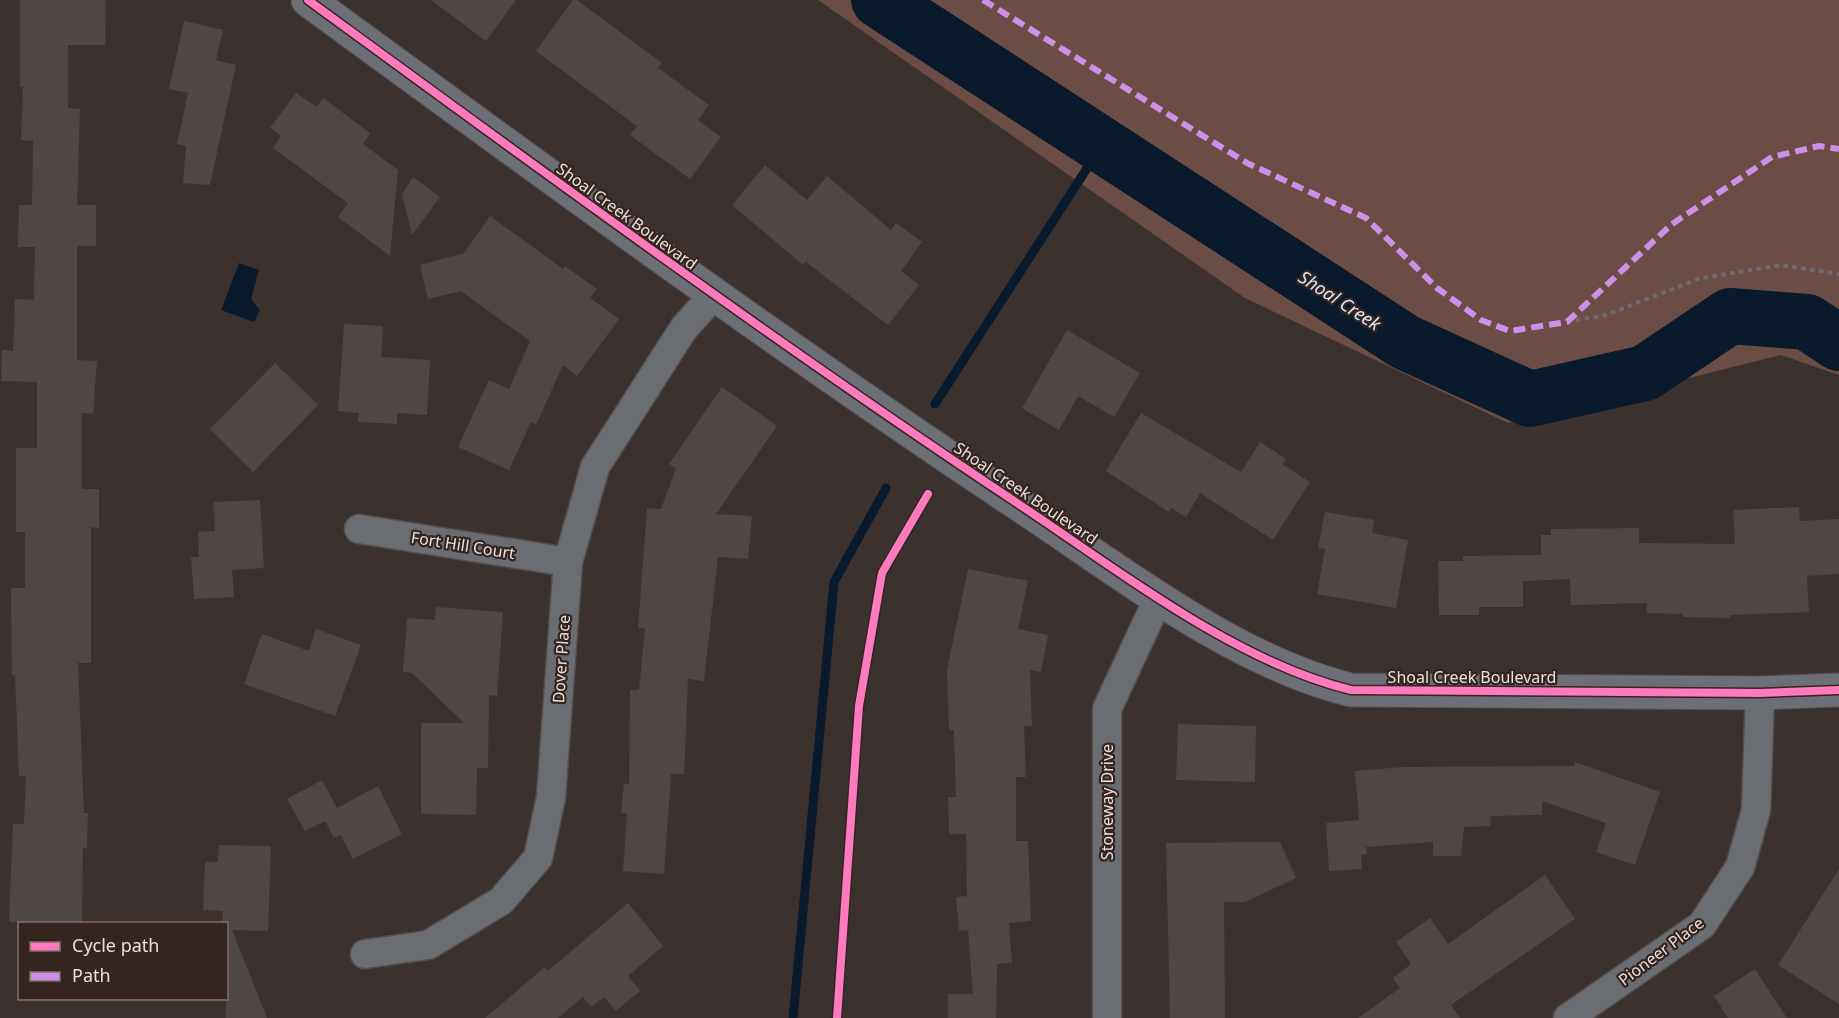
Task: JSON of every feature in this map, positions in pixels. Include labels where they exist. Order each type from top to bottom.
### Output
[{"type":"street","name":"Shoal Creek Boulevard","points":[[308,0],[713,296],[902,427],[1159,597],[1272,663],[1311,680],[1351,690],[1760,693],[1839,690]]},
{"type":"street","name":"Dover Place","points":[[365,954],[428,945],[501,901],[538,858],[550,797],[568,562],[595,467],[684,328],[713,296]]},
{"type":"street","name":"Fort Hill Court","points":[[359,529],[568,562]]},
{"type":"street","name":"Stoneway Drive","points":[[1107,1018],[1107,709],[1159,597]]},
{"type":"street","name":"Pioneer Place","points":[[1568,1018],[1702,925],[1740,867],[1756,810],[1760,693]]},
{"type":"path","points":[[1567,322],[1605,315],[1698,279],[1781,265],[1839,274]]},
{"type":"shaded area","points":[[818,0],[1839,0],[1839,375],[1781,355],[1508,423],[1245,298]]},
{"type":"water","points":[[239,263],[259,270],[251,299],[260,310],[254,322],[221,310]]},
{"type":"building","points":[[20,0],[106,0],[105,45],[68,45],[68,108],[80,109],[77,205],[96,205],[96,246],[77,246],[77,360],[97,361],[93,414],[82,413],[82,489],[99,489],[99,528],[91,527],[91,663],[78,663],[84,813],[88,813],[87,848],[83,848],[82,922],[9,922],[13,824],[24,824],[26,776],[19,776],[15,675],[12,675],[11,588],[25,588],[25,532],[16,532],[16,448],[37,448],[37,382],[1,381],[2,350],[13,351],[15,299],[34,300],[35,247],[18,247],[19,205],[32,205],[33,141],[21,140],[23,87],[20,87]]},
{"type":"building","points":[[431,0],[516,0],[486,41]]},
{"type":"building","points":[[573,0],[577,0],[662,63],[658,68],[709,105],[698,120],[721,137],[690,179],[630,135],[637,126],[536,51]]},
{"type":"building","points":[[184,21],[223,30],[216,60],[236,65],[210,185],[183,183],[186,146],[177,144],[188,93],[169,89]]},
{"type":"building","points":[[296,93],[317,107],[323,98],[370,133],[363,144],[398,170],[390,256],[338,217],[348,203],[273,148],[281,136],[270,128]]},
{"type":"building","points":[[765,165],[807,200],[827,176],[891,230],[896,223],[922,242],[901,271],[919,285],[888,325],[806,262],[803,265],[732,205]]},
{"type":"building","points":[[413,177],[440,197],[412,235],[402,194]]},
{"type":"building","points":[[490,216],[563,269],[565,266],[597,289],[590,298],[619,319],[577,376],[563,365],[536,425],[531,422],[509,470],[458,447],[489,380],[509,389],[530,341],[461,291],[428,299],[420,265],[464,253]]},
{"type":"building","points":[[344,324],[383,326],[381,357],[430,360],[427,415],[397,413],[397,424],[358,422],[359,413],[338,411]]},
{"type":"building","points":[[1067,330],[1140,373],[1114,417],[1078,396],[1059,430],[1022,408]]},
{"type":"building","points":[[275,363],[318,405],[253,472],[210,429]]},
{"type":"building","points":[[722,387],[777,426],[716,514],[752,516],[748,559],[718,557],[704,681],[688,679],[684,774],[671,774],[664,874],[623,871],[627,814],[621,813],[624,784],[629,784],[630,690],[639,690],[645,628],[638,628],[647,508],[661,509],[676,468],[669,464]]},
{"type":"building","points":[[1141,413],[1241,472],[1260,442],[1286,459],[1282,464],[1310,482],[1273,540],[1200,493],[1186,517],[1171,508],[1169,512],[1106,471]]},
{"type":"building","points":[[260,500],[264,568],[232,570],[234,597],[194,599],[191,557],[199,557],[198,532],[215,531],[213,502]]},
{"type":"building","points":[[1799,507],[1800,521],[1839,519],[1839,574],[1807,576],[1809,612],[1730,615],[1730,618],[1683,617],[1683,614],[1647,613],[1647,603],[1571,605],[1570,579],[1523,581],[1523,607],[1479,607],[1479,615],[1439,615],[1438,561],[1463,561],[1463,556],[1541,555],[1541,535],[1551,535],[1551,529],[1639,528],[1639,543],[1735,544],[1733,510]]},
{"type":"building","points":[[1325,512],[1374,520],[1372,533],[1408,540],[1396,608],[1317,594],[1325,549],[1318,548]]},
{"type":"building","points":[[968,569],[1028,581],[1018,629],[1048,635],[1041,672],[1030,670],[1032,726],[1024,726],[1026,777],[1016,777],[1016,841],[1028,841],[1031,921],[1009,923],[1012,963],[997,964],[996,1018],[948,1018],[948,994],[973,994],[968,930],[959,931],[956,897],[967,896],[966,834],[949,834],[948,797],[956,797],[954,730],[949,730],[947,670]]},
{"type":"building","points":[[436,607],[503,612],[497,696],[489,695],[488,768],[477,768],[476,815],[421,814],[421,723],[464,723],[412,673],[403,672],[407,618],[435,620]]},
{"type":"building","points":[[316,629],[361,645],[335,716],[244,684],[262,634],[309,651]]},
{"type":"building","points":[[1178,724],[1256,726],[1255,782],[1176,780]]},
{"type":"building","points":[[1575,762],[1660,792],[1635,865],[1596,852],[1606,823],[1542,801],[1542,815],[1490,816],[1491,826],[1464,827],[1461,856],[1433,856],[1433,842],[1366,847],[1367,854],[1361,855],[1362,869],[1329,871],[1326,823],[1359,820],[1355,771],[1403,767],[1574,766]]},
{"type":"building","points":[[322,780],[337,808],[378,786],[402,834],[353,859],[341,835],[334,838],[325,821],[305,831],[287,799]]},
{"type":"building","points":[[1280,842],[1296,878],[1245,902],[1224,902],[1225,1018],[1170,1018],[1166,843]]},
{"type":"building","points":[[219,845],[271,846],[268,931],[232,930],[267,1018],[226,1018],[228,922],[222,922],[223,911],[203,910],[205,862],[218,862]]},
{"type":"building","points":[[1839,869],[1839,1004],[1778,965]]},
{"type":"building","points":[[1545,875],[1575,919],[1451,1005],[1460,1018],[1358,1018],[1400,988],[1393,978],[1411,964],[1396,942],[1430,918],[1448,944]]},
{"type":"building","points":[[628,903],[663,946],[628,976],[640,991],[616,1011],[604,997],[591,1007],[583,997],[558,1018],[485,1018],[545,967],[548,971]]},
{"type":"building","points":[[1755,969],[1787,1018],[1728,1018],[1714,996]]},
{"type":"waterway","name":"Shoal Creek","points":[[879,0],[1405,342],[1530,399],[1645,373],[1730,316],[1807,322],[1839,343]]},
{"type":"waterway","points":[[935,404],[1102,145]]},
{"type":"waterway","points":[[793,1018],[834,582],[886,488]]},
{"type":"marked path","points":[[983,0],[1247,163],[1366,218],[1437,288],[1481,320],[1510,331],[1567,322],[1672,224],[1772,157],[1819,146],[1839,149]]},
{"type":"cycle path","points":[[308,0],[660,256],[837,381],[1136,584],[1221,636],[1264,658],[1307,677],[1351,690],[1760,693],[1839,690]]},
{"type":"cycle path","points":[[837,1018],[859,706],[882,573],[928,494]]}]
